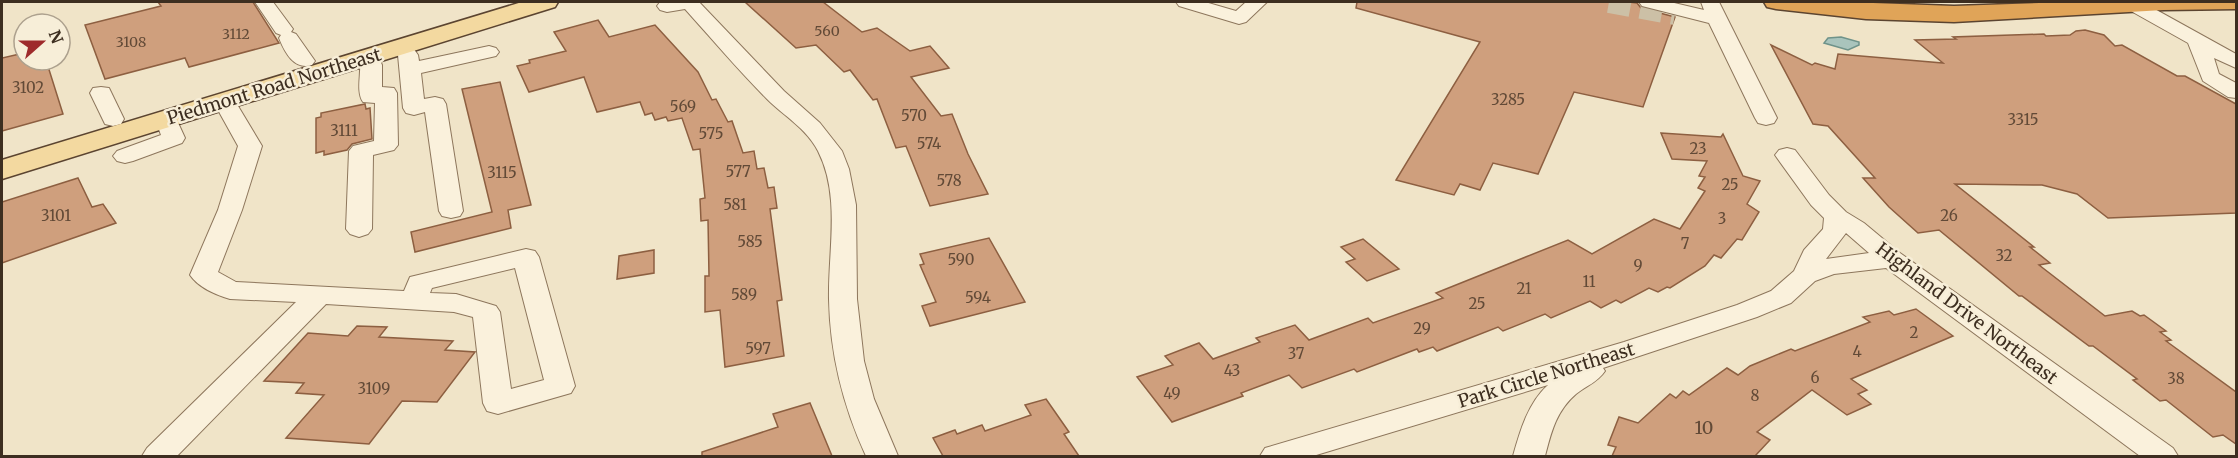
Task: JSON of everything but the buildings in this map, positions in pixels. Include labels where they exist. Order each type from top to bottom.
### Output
[{"type":"highway","points":[[1776,2],[1866,11],[1954,14],[2005,14],[2132,3],[2236,2]]},
{"type":"main road","name":"Piedmont Road Northeast","points":[[2,153],[501,2]]},
{"type":"main road","name":"Piedmont Road Northeast","points":[[2,170],[369,56],[406,57],[546,2]]},
{"type":"street","points":[[264,2],[294,49],[305,61]]},
{"type":"street","points":[[1186,2],[1239,18],[1257,2]]},
{"type":"street","points":[[1649,2],[1674,6],[1681,13],[1713,10],[1766,118]]},
{"type":"street","points":[[682,3],[813,129],[832,156],[838,171],[844,207],[846,247],[843,298],[849,366],[858,401],[882,456]]},
{"type":"street","points":[[2132,3],[2236,62]]},
{"type":"street","points":[[2197,40],[2210,77],[2236,92]]},
{"type":"street","points":[[451,211],[435,104],[414,108],[406,57],[489,52]]},
{"type":"street","points":[[359,229],[361,151],[386,145],[386,93],[371,97],[372,65],[369,56]]},
{"type":"street","points":[[101,93],[113,119]]},
{"type":"street","points":[[224,101],[250,146],[230,210],[203,275],[230,290],[414,301],[456,303],[486,312],[498,404],[560,386],[526,257],[420,283],[414,301]]},
{"type":"street","points":[[124,156],[174,138],[166,119]]},
{"type":"street","name":"Highland Drive Northeast","points":[[1786,155],[1820,200],[1837,217],[1856,228],[1891,259],[2162,456]]},
{"type":"street","name":"Park Circle Northeast","points":[[1806,275],[1817,250],[1835,231],[1837,217]]},
{"type":"street","name":"Park Circle Northeast","points":[[1276,456],[1634,349],[1746,311],[1781,297],[1806,275],[1829,267],[1891,259]]},
{"type":"street","points":[[158,456],[319,295]]},
{"type":"street","points":[[1529,456],[1537,423],[1551,398],[1573,380],[1634,349]]},
{"type":"water","points":[[1841,37],[1859,42],[1859,45],[1848,50],[1824,43],[1828,38]]},
{"type":"tunnel","points":[[1609,2],[1675,14]]}]
